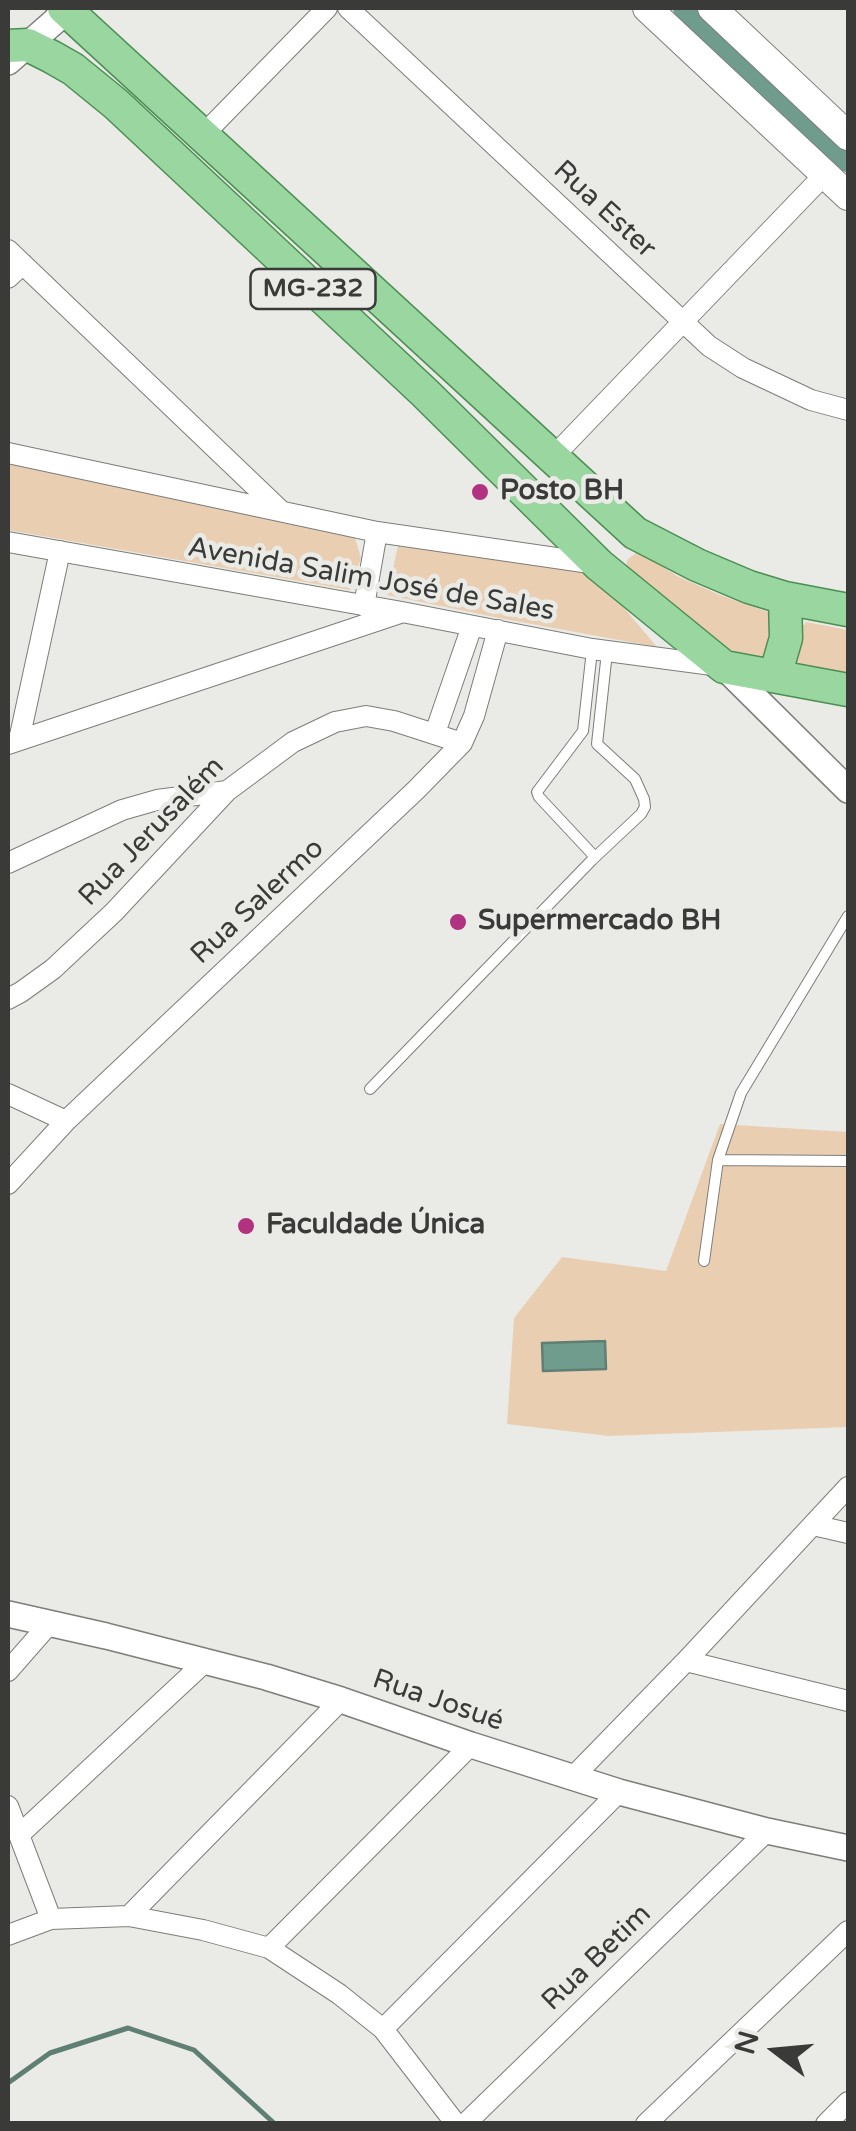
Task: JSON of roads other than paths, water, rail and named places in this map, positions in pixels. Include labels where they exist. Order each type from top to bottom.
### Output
[{"type":"main road","name":"MG-232","points":[[64,8],[635,533],[697,566],[750,587],[848,610]]},
{"type":"main road","points":[[647,8],[848,196]]},
{"type":"main road","points":[[712,8],[848,136]]},
{"type":"main road","name":"MG-232","points":[[14,51],[73,69],[116,104],[424,393],[599,564],[724,667],[848,690]]},
{"type":"main road","points":[[424,393],[450,365]]},
{"type":"main road","points":[[599,564],[622,539],[635,533]]},
{"type":"main road","points":[[775,676],[786,638],[785,598]]},
{"type":"street","points":[[14,51],[64,8]]},
{"type":"street","points":[[204,135],[327,8]]},
{"type":"street","name":"Rua Ester","points":[[348,8],[709,346],[742,368],[812,400],[848,410]]},
{"type":"street","points":[[552,458],[825,174]]},
{"type":"street","points":[[13,264],[282,512]]},
{"type":"street","name":"Avenida Salim José de Sales","points":[[8,453],[377,532],[599,564]]},
{"type":"street","points":[[364,606],[377,532]]},
{"type":"street","name":"Avenida Salim José de Sales","points":[[8,542],[600,650],[724,667]]},
{"type":"street","points":[[13,742],[60,551]]},
{"type":"street","points":[[13,742],[402,612]]},
{"type":"street","points":[[435,733],[472,626]]},
{"type":"street","name":"Rua Salermo","points":[[8,1184],[66,1121],[462,743],[474,716],[498,630]]},
{"type":"street","points":[[724,667],[848,790]]},
{"type":"street","name":"Rua Jerusalém","points":[[8,999],[53,969],[114,912],[227,791],[293,742],[335,722],[366,716],[462,743]]},
{"type":"street","points":[[8,863],[122,810],[157,800],[227,791]]},
{"type":"street","points":[[8,1094],[66,1121]]},
{"type":"street","points":[[574,1777],[848,1487]]},
{"type":"street","points":[[813,1524],[848,1533]]},
{"type":"street","name":"Rua Josué","points":[[8,1614],[206,1661],[341,1700],[619,1792],[848,1848]]},
{"type":"street","points":[[8,1670],[50,1624]]},
{"type":"street","points":[[19,1834],[206,1661]]},
{"type":"street","points":[[686,1661],[848,1701]]},
{"type":"street","points":[[129,1916],[341,1700]]},
{"type":"street","points":[[269,1948],[471,1745]]},
{"type":"street","points":[[383,2028],[619,1792]]},
{"type":"street","points":[[8,1806],[51,1918]]},
{"type":"street","name":"Rua Betim","points":[[465,2124],[766,1831]]},
{"type":"street","points":[[8,1934],[51,1918],[129,1916],[269,1948],[383,2028],[456,2124]]},
{"type":"street","points":[[646,2124],[848,1931]]},
{"type":"street","points":[[826,2124],[848,2102]]},
{"type":"lane","points":[[595,857],[537,792],[582,731],[600,650]]},
{"type":"lane","points":[[370,1089],[645,807],[635,779],[597,744],[600,650]]},
{"type":"lane","points":[[704,1260],[718,1160],[741,1093],[848,916]]},
{"type":"lane","points":[[718,1160],[848,1161]]},
{"type":"waterway","points":[[689,8],[848,156]]},
{"type":"waterway","points":[[8,2083],[50,2053],[128,2028],[194,2050],[275,2124]]},
{"type":"place","name":"Posto BH","points":[[480,492]]},
{"type":"place","name":"Supermercado BH","points":[[458,922]]},
{"type":"place","name":"Faculdade Única","points":[[246,1226]]}]
